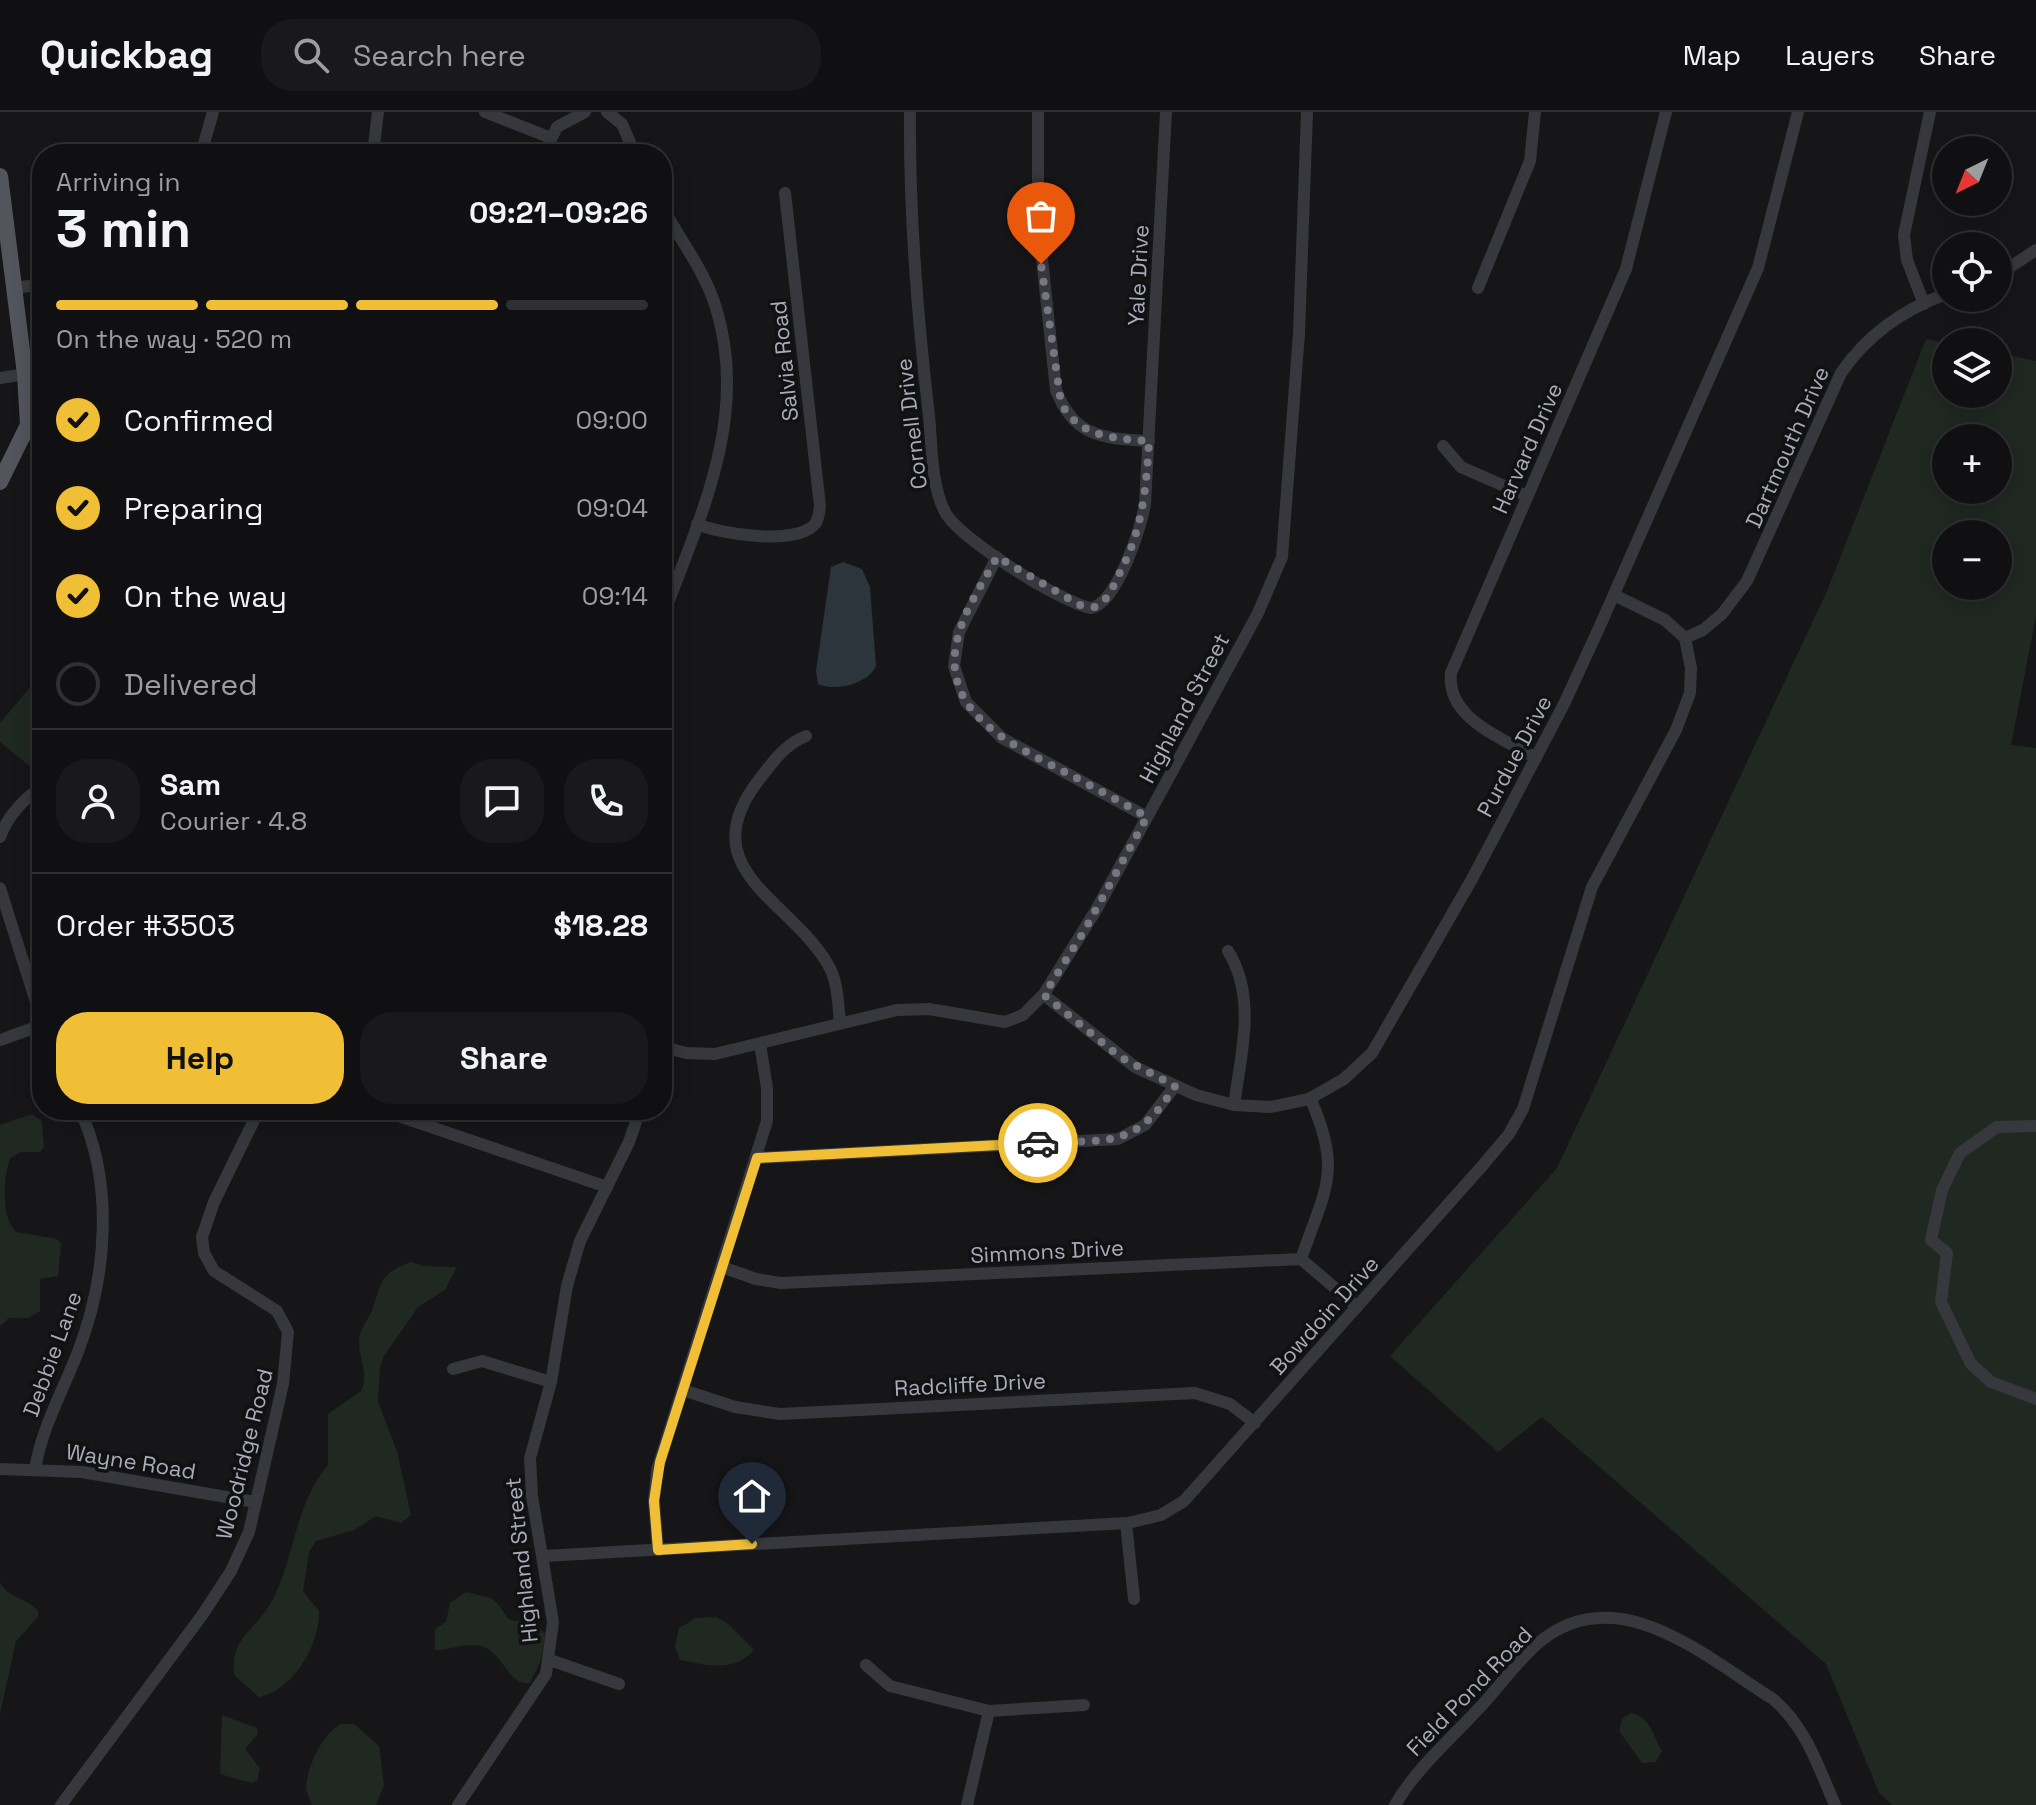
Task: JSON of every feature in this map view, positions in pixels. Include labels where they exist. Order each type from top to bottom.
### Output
[{"type":"main road","points":[[0,176],[25,374],[28,425],[0,482]]},
{"type":"street","points":[[204,144],[213,112]]},
{"type":"street","points":[[374,144],[378,112]]},
{"type":"street","points":[[485,112],[551,138]]},
{"type":"street","points":[[548,144],[560,125],[585,112]]},
{"type":"street","points":[[607,112],[622,124],[631,144]]},
{"type":"street","name":"Cornell Drive","points":[[910,112],[911,248],[937,486],[943,507],[956,528],[997,557],[1080,605],[1100,605],[1121,571],[1139,532],[1146,501],[1149,441]]},
{"type":"street","points":[[1038,112],[1041,264],[1056,390],[1067,413],[1092,433],[1112,439],[1149,441]]},
{"type":"street","name":"Yale Drive","points":[[1149,441],[1166,112]]},
{"type":"street","name":"Highland Street","points":[[672,1049],[704,1054],[760,1044],[897,1010],[924,1009],[1005,1022],[1026,1013],[1044,995],[1083,933],[1258,613],[1283,553],[1300,325],[1307,112]]},
{"type":"street","points":[[1478,288],[1530,161],[1535,112]]},
{"type":"street","name":"Harvard Drive","points":[[1536,758],[1466,716],[1453,696],[1450,681],[1455,658],[1626,269],[1666,112]]},
{"type":"street","name":"Purdue Drive","points":[[1044,995],[1120,1057],[1175,1086],[1234,1105],[1270,1107],[1310,1098],[1354,1071],[1384,1037],[1536,758],[1614,595],[1758,268],[1798,112]]},
{"type":"street","points":[[1924,304],[1907,260],[1904,235],[1930,112]]},
{"type":"street","name":"Salvia Road","points":[[697,524],[727,534],[791,534],[815,524],[820,506],[785,193]]},
{"type":"street","points":[[672,224],[709,290],[719,320],[728,394],[725,430],[710,492],[672,592]]},
{"type":"street","points":[[2012,266],[2036,250]]},
{"type":"street","points":[[15,288],[32,285]]},
{"type":"street","name":"Dartmouth Drive","points":[[1685,638],[1703,630],[1722,614],[1747,581],[1841,373],[1856,351],[1882,327],[1932,300]]},
{"type":"street","points":[[0,378],[25,374]]},
{"type":"street","points":[[28,425],[32,433]]},
{"type":"street","points":[[1443,446],[1461,467],[1527,496]]},
{"type":"street","points":[[997,557],[962,624],[957,640],[955,675],[966,702],[1002,738],[1147,817]]},
{"type":"street","points":[[1614,595],[1665,620],[1685,638]]},
{"type":"street","name":"Bowdoin Drive","points":[[544,1556],[1126,1523],[1156,1517],[1179,1505],[1491,1157],[1520,1116],[1594,881],[1684,711],[1692,674],[1685,638]]},
{"type":"street","points":[[806,736],[782,750],[754,786],[738,818],[736,844],[747,875],[829,965],[840,1023]]},
{"type":"street","points":[[0,837],[6,823],[32,793]]},
{"type":"street","points":[[0,888],[32,991]]},
{"type":"street","points":[[1228,951],[1238,972],[1245,1014],[1234,1105]]},
{"type":"street","points":[[0,1040],[32,1027]]},
{"type":"street","points":[[658,1550],[656,1478],[757,1158],[768,1114],[760,1044]]},
{"type":"street","points":[[757,1158],[1118,1139],[1145,1125],[1175,1086]]},
{"type":"street","points":[[1310,1098],[1326,1137],[1330,1164],[1301,1259],[1357,1307]]},
{"type":"street","name":"Debbie Lane","points":[[35,1469],[44,1435],[87,1327],[99,1277],[101,1190],[83,1120]]},
{"type":"street","name":"Woodridge Road","points":[[61,1805],[224,1582],[249,1532],[283,1384],[288,1332],[277,1311],[217,1275],[208,1262],[202,1237],[214,1202],[254,1120]]},
{"type":"street","points":[[410,1120],[607,1187]]},
{"type":"street","name":"Highland Street","points":[[458,1805],[540,1687],[550,1660],[553,1622],[530,1469],[551,1382],[576,1251],[636,1120]]},
{"type":"street","points":[[2036,1126],[1997,1127],[1960,1153],[1942,1190],[1931,1240],[1947,1253],[1941,1302],[1971,1364],[1991,1382],[2036,1399]]},
{"type":"street","name":"Simmons Drive","points":[[722,1267],[741,1275],[781,1283],[1301,1259]]},
{"type":"street","points":[[453,1369],[482,1361],[551,1382]]},
{"type":"street","name":"Radcliffe Drive","points":[[683,1390],[745,1410],[780,1414],[1199,1393],[1230,1404],[1255,1423]]},
{"type":"street","name":"Wayne Road","points":[[0,1469],[82,1472],[255,1502]]},
{"type":"street","points":[[1126,1523],[1134,1599]]},
{"type":"street","name":"Field Pond Road","points":[[1395,1805],[1416,1777],[1536,1645],[1577,1621],[1630,1618],[1655,1626],[1789,1712],[1802,1729],[1835,1805]]},
{"type":"street","points":[[550,1660],[619,1684]]},
{"type":"street","points":[[866,1665],[890,1686],[989,1711],[1084,1705]]},
{"type":"street","points":[[967,1805],[989,1711]]},
{"type":"shaded area","points":[[1926,339],[1932,340],[1932,408],[2012,408],[2012,356],[2036,361],[2036,616],[2011,745],[2036,748],[2036,1805],[1892,1805],[1879,1793],[1826,1664],[1542,1417],[1498,1452],[1390,1356],[1557,1168],[1827,591]]},
{"type":"shaded area","points":[[843,562],[862,569],[870,587],[876,666],[859,682],[833,687],[818,684],[816,671],[831,567]]},
{"type":"shaded area","points":[[32,685],[32,768],[0,742],[0,723]]},
{"type":"shaded area","points":[[32,1114],[32,1120],[42,1121],[44,1147],[40,1152],[21,1152],[10,1158],[5,1207],[16,1232],[56,1239],[61,1243],[58,1276],[40,1279],[40,1311],[29,1318],[9,1318],[0,1326],[0,1125]]},
{"type":"shaded area","points":[[411,1262],[423,1266],[457,1267],[445,1290],[418,1307],[384,1356],[380,1369],[378,1402],[397,1451],[411,1515],[401,1523],[376,1516],[354,1530],[316,1541],[309,1552],[303,1591],[319,1611],[310,1651],[283,1685],[259,1697],[235,1676],[235,1653],[272,1601],[309,1496],[328,1465],[328,1414],[361,1391],[364,1372],[359,1338],[382,1282],[392,1271]]},
{"type":"shaded area","points":[[0,1583],[8,1592],[33,1606],[38,1611],[38,1617],[16,1641],[0,1714]]},
{"type":"shaded area","points":[[466,1592],[491,1598],[509,1619],[531,1620],[545,1634],[541,1660],[530,1683],[517,1680],[486,1648],[468,1645],[435,1650],[435,1629],[446,1622],[450,1603]]},
{"type":"shaded area","points":[[716,1617],[727,1623],[754,1650],[728,1665],[680,1660],[675,1647],[679,1628],[696,1618]]},
{"type":"shaded area","points":[[1631,1713],[1643,1718],[1651,1728],[1662,1751],[1656,1762],[1642,1763],[1619,1731],[1622,1719]]},
{"type":"shaded area","points":[[222,1715],[257,1728],[258,1734],[245,1749],[260,1768],[257,1781],[251,1783],[220,1774]]},
{"type":"shaded area","points":[[341,1724],[354,1724],[379,1746],[384,1785],[376,1805],[312,1805],[306,1786],[310,1769],[323,1742]]},
{"type":"way so far","points":[[1038,1143],[1118,1139],[1128,1135],[1150,1120],[1175,1086],[1120,1057],[1044,995],[1083,933],[1147,817],[987,727],[966,702],[955,675],[955,648],[959,632],[997,557],[1080,605],[1095,607],[1105,600],[1124,566],[1144,512],[1149,441],[1112,439],[1092,433],[1078,425],[1061,403],[1056,390],[1041,264]]},
{"type":"route","points":[[752,1544],[658,1550],[654,1501],[660,1462],[757,1158],[1038,1143]]}]
